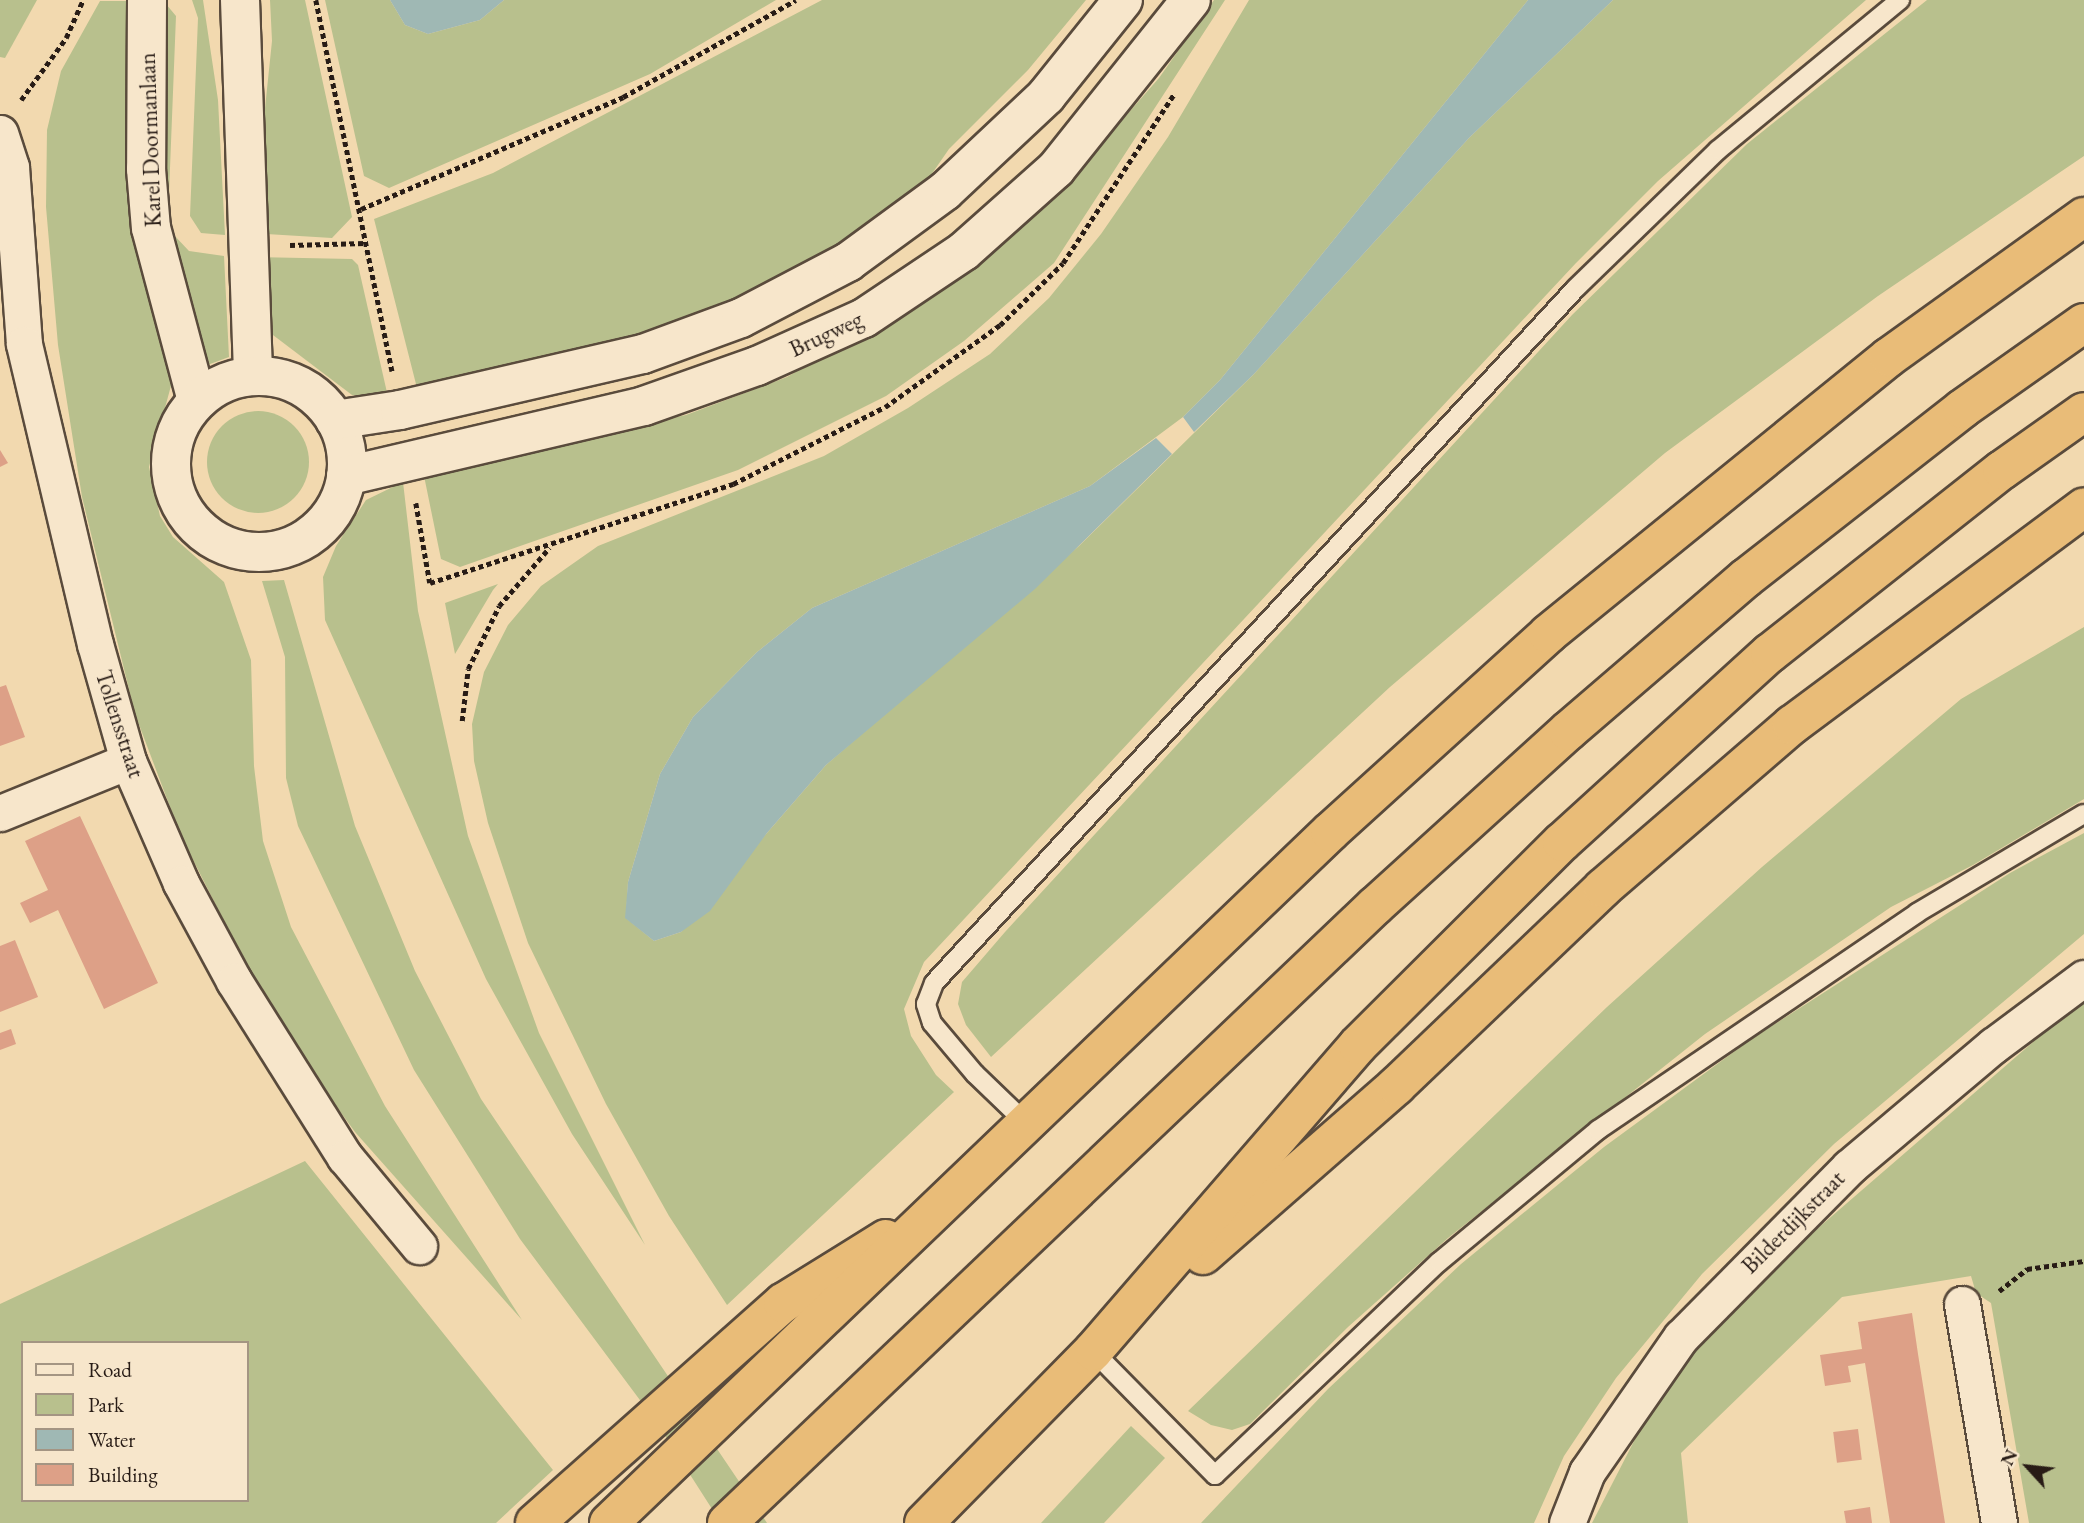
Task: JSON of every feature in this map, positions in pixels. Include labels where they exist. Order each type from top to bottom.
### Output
[{"type":"highway","points":[[609,1523],[807,1339],[1026,1123],[1330,832],[1548,634],[1889,356],[2084,217]]},
{"type":"highway","points":[[727,1523],[854,1406],[1365,915],[1567,731],[1746,578],[1962,409],[2084,323]]},
{"type":"highway","points":[[926,1521],[1093,1351],[1358,1045],[1562,842],[1770,653],[2002,470],[2084,412]]},
{"type":"highway","points":[[1093,1351],[1396,1086],[1603,888],[1792,725],[2084,507]]},
{"type":"highway","points":[[536,1522],[783,1303],[950,1198]]},
{"type":"main road","name":"Karel Doormanlaan","points":[[147,0],[146,169],[151,228],[197,401]]},
{"type":"main road","points":[[240,0],[253,376]]},
{"type":"main road","points":[[335,420],[451,399],[643,354],[741,318],[848,262],[945,191],[1046,96],[1123,0]]},
{"type":"main road","name":"Brugweg","points":[[346,477],[644,406],[757,366],[864,318],[964,251],[1056,169],[1191,0]]},
{"type":"main road","points":[[253,376],[278,378],[301,386],[335,420],[345,447],[346,477],[327,519],[290,546],[251,552],[213,539],[184,511],[171,474],[176,435],[197,401],[217,386],[253,376]]},
{"type":"street","name":"Tollensstraat","points":[[8,120],[24,344],[92,631],[128,761],[181,883],[234,981],[345,1157],[419,1247]]},
{"type":"street","points":[[0,813],[128,761]]},
{"type":"street","name":"Bilderdijkstraat","points":[[1567,1523],[1594,1461],[1627,1409],[1690,1327],[1849,1167],[1994,1045],[2084,978]]},
{"type":"street","points":[[1962,1304],[1999,1523]]},
{"type":"lane","points":[[1026,1123],[975,1074],[933,1023],[926,1003],[934,983],[1576,288],[1718,150],[1900,0]]},
{"type":"lane","points":[[1093,1351],[1215,1475],[1439,1262],[1598,1130],[1917,914],[2084,814]]},
{"type":"path","points":[[8,120],[66,38],[83,0]]},
{"type":"path","points":[[316,0],[366,243]]},
{"type":"path","points":[[361,209],[622,97],[796,0]]},
{"type":"path","points":[[461,721],[468,669],[499,606],[550,547]]},
{"type":"path","points":[[1962,1304],[2000,1290],[2027,1269],[2084,1261]]},
{"type":"green space","points":[[0,0],[37,0],[5,58],[0,57]]},
{"type":"green space","points":[[192,0],[203,0],[218,100],[225,235],[201,233],[190,216],[198,18]]},
{"type":"green space","points":[[270,0],[305,0],[352,217],[332,238],[252,233],[272,41]]},
{"type":"green space","points":[[325,0],[390,0],[405,25],[428,34],[480,20],[504,0],[776,0],[650,74],[389,188],[364,176]]},
{"type":"green space","points":[[822,0],[1086,0],[1028,70],[949,149],[913,201],[824,258],[702,316],[530,368],[417,388],[374,219],[493,173]]},
{"type":"green space","points":[[1214,0],[1225,0],[1054,263],[964,341],[886,396],[738,470],[460,567],[441,559],[423,471],[686,415],[787,377],[921,301],[1072,177],[1159,78]]},
{"type":"green space","points":[[1249,0],[1528,0],[1220,380],[1183,417],[1090,486],[812,608],[757,652],[693,717],[660,774],[628,882],[626,918],[654,941],[681,932],[826,765],[1079,546],[1254,374],[1469,138],[1613,0],[1866,0],[1658,181],[1576,263],[924,962],[904,1009],[911,1036],[936,1075],[954,1092],[727,1305],[669,1216],[606,1104],[528,943],[488,823],[474,761],[472,724],[484,672],[508,625],[541,586],[598,546],[824,456],[908,408],[990,354],[1049,298],[1101,234],[1168,137]]},
{"type":"green space","points":[[1927,0],[2084,0],[2084,156],[1878,296],[1665,453],[1390,687],[991,1057],[966,1025],[958,1004],[962,982],[1005,932],[1572,315],[1747,144]]},
{"type":"green space","points":[[100,1],[132,1],[126,100],[130,216],[167,349],[172,382],[149,467],[160,516],[173,537],[224,582],[251,660],[254,766],[263,841],[291,927],[385,1106],[522,1320],[355,1132],[302,1059],[242,957],[181,836],[135,714],[82,497],[58,345],[46,207],[47,130],[61,71]]},
{"type":"green space","points":[[166,4],[176,16],[168,219],[172,233],[189,251],[224,256],[229,357],[202,367],[159,208]]},
{"type":"green space","points":[[254,257],[352,259],[358,265],[388,397],[352,395],[269,332]]},
{"type":"green space","points":[[258,411],[278,415],[294,426],[305,442],[309,462],[305,482],[294,498],[278,509],[258,513],[238,509],[222,498],[211,482],[207,462],[211,442],[222,426],[238,415]]},
{"type":"green space","points":[[403,482],[418,611],[468,836],[539,1033],[645,1245],[572,1134],[486,979],[325,620],[323,577],[336,546],[366,500]]},
{"type":"green space","points":[[284,580],[355,826],[415,971],[481,1099],[767,1523],[721,1523],[657,1423],[520,1239],[414,1070],[298,826],[286,778],[285,657],[262,581]]},
{"type":"green space","points":[[498,584],[493,590],[455,654],[445,603]]},
{"type":"green space","points":[[2084,627],[2084,799],[1973,865],[1891,907],[1705,1034],[1448,1238],[1348,1327],[1250,1424],[1232,1430],[1211,1425],[1188,1411],[1607,1007],[1762,867],[1961,699]]},
{"type":"green space","points":[[2084,833],[2084,934],[1834,1144],[1702,1274],[1616,1378],[1564,1456],[1534,1523],[1201,1523],[1328,1389],[1461,1264],[1604,1147],[1750,1040],[2010,873]]},
{"type":"green space","points":[[2084,998],[2084,1523],[2029,1523],[1991,1303],[1976,1293],[1971,1276],[1842,1297],[1681,1453],[1688,1523],[1592,1523],[1648,1414],[1704,1340],[1773,1267]]},
{"type":"green space","points":[[305,1161],[553,1470],[496,1523],[0,1523],[0,1304]]},
{"type":"green space","points":[[1131,1426],[1165,1458],[1104,1523],[1041,1523]]},
{"type":"water","points":[[390,0],[504,0],[480,20],[428,34],[405,25]]},
{"type":"water","points":[[1528,0],[1613,0],[1469,138],[1254,374],[1194,432],[1183,417],[1220,380]]},
{"type":"water","points":[[1156,438],[1172,454],[1035,589],[826,765],[767,833],[710,911],[681,932],[654,941],[625,918],[628,882],[660,774],[693,717],[757,652],[812,608],[1090,486]]},
{"type":"building","points":[[0,450],[8,463],[0,467]]},
{"type":"building","points":[[6,685],[25,737],[0,746],[0,687]]},
{"type":"building","points":[[80,816],[158,983],[104,1009],[58,910],[30,923],[20,903],[48,890],[25,841]]},
{"type":"building","points":[[15,940],[38,997],[0,1012],[0,946]]},
{"type":"building","points":[[11,1029],[16,1044],[0,1050],[0,1033]]},
{"type":"building","points":[[1912,1313],[1945,1523],[1890,1523],[1865,1363],[1848,1366],[1851,1382],[1825,1386],[1820,1355],[1862,1349],[1858,1322]]},
{"type":"building","points":[[1858,1429],[1862,1460],[1837,1463],[1833,1432]]},
{"type":"building","points":[[1870,1507],[1872,1523],[1846,1523],[1844,1511]]}]
